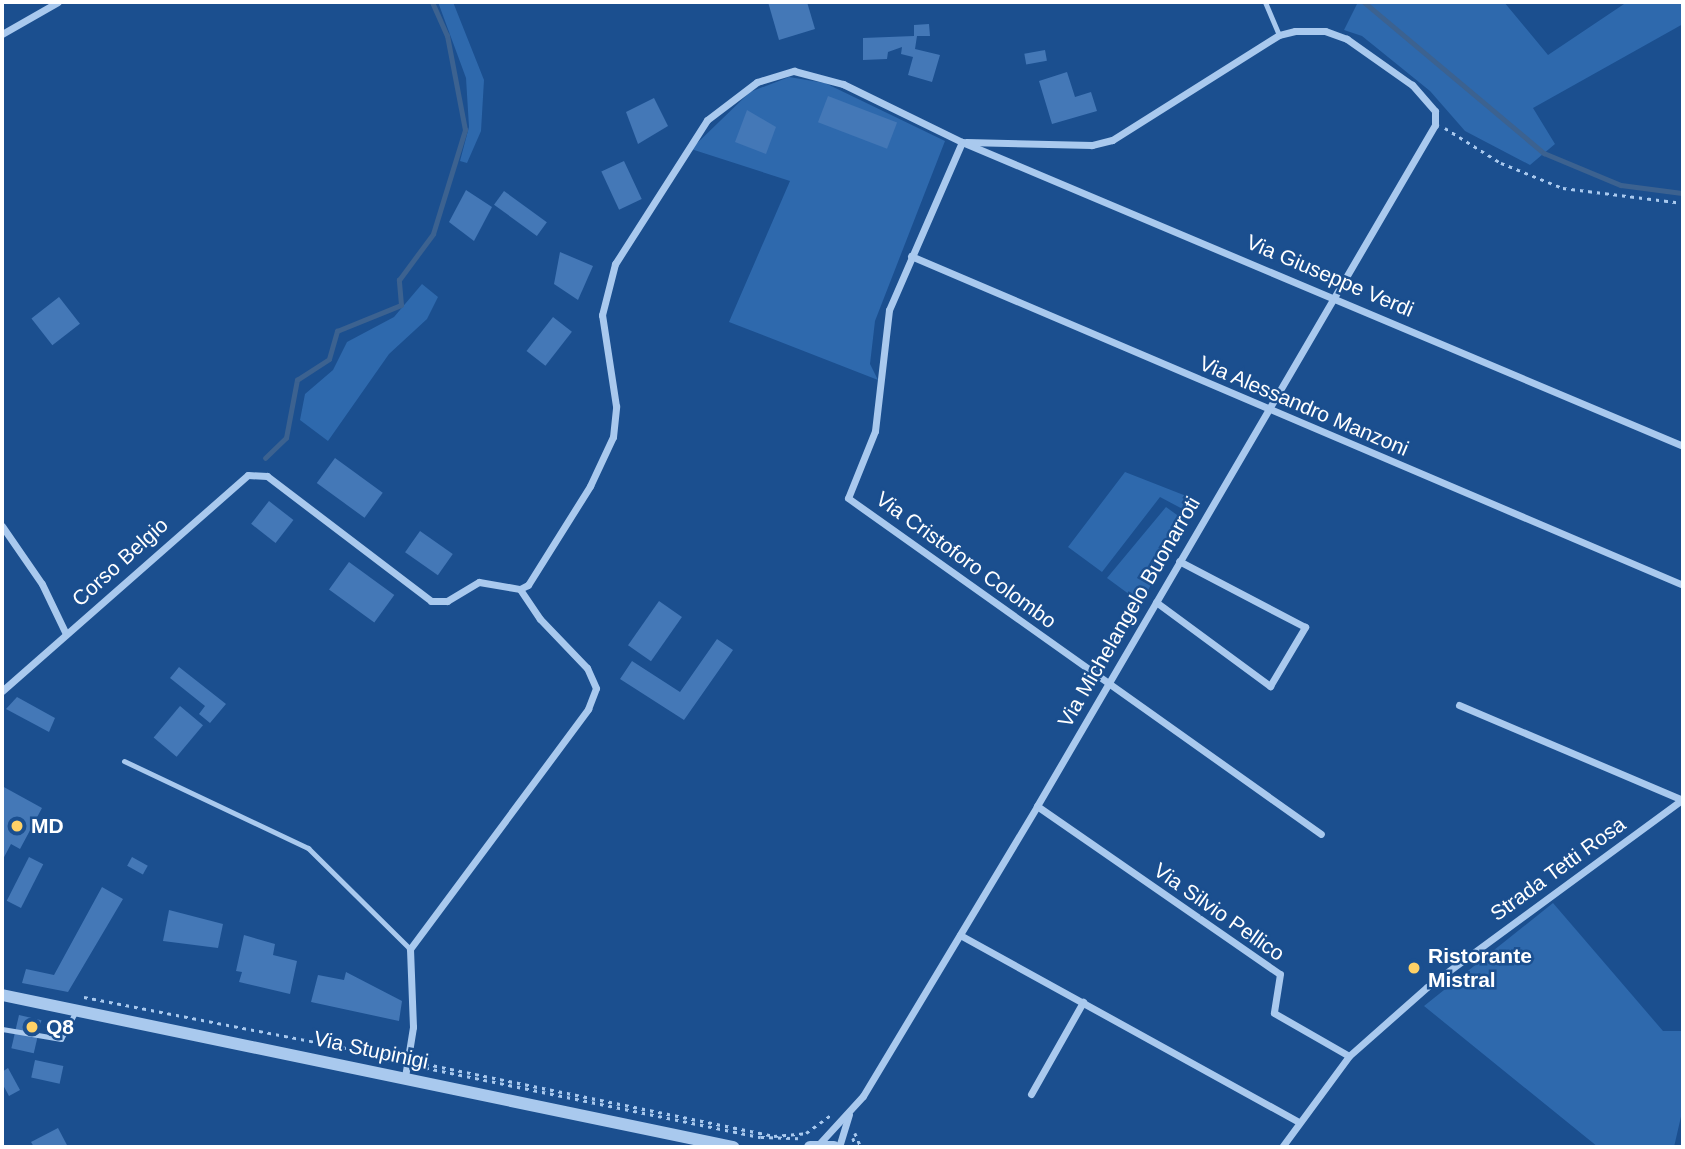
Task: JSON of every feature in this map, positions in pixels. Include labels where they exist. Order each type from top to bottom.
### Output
[{"type":"street","points":[[2,34],[58,2]]},
{"type":"street","points":[[408,1067],[410,948],[588,709],[596,688],[587,668],[540,619],[520,589],[533,582],[552,551],[613,437],[614,390],[603,333],[607,283],[707,120],[757,82],[794,71],[843,84],[962,142],[1092,145],[1112,140],[1279,35],[1325,30],[1348,39],[1427,97],[1435,125]]},
{"type":"street","name":"Via Michelangelo Buonarroti","points":[[839,1147],[845,1121],[1037,806],[1332,296],[1435,125]]},
{"type":"street","name":"Via Cristoforo Colombo","points":[[962,142],[889,310],[875,431],[848,498],[1321,834]]},
{"type":"street","name":"Via Giuseppe Verdi","points":[[962,142],[1683,446]]},
{"type":"street","name":"Via Alessandro Manzoni","points":[[911,256],[1266,410],[1683,585]]},
{"type":"street","name":"Corso Belgio","points":[[2,691],[239,479],[267,477],[431,601],[447,601],[479,582],[520,589]]},
{"type":"street","points":[[2,526],[37,575],[65,634]]},
{"type":"street","points":[[1156,602],[1270,686],[1305,627],[1180,561]]},
{"type":"street","points":[[1459,705],[1683,800]]},
{"type":"street","name":"Strada Tetti Rosa","points":[[1282,1147],[1349,1056],[1427,987],[1683,800]]},
{"type":"street","name":"Via Silvio Pellico","points":[[1037,806],[1280,974],[1275,1013],[1349,1056]]},
{"type":"street","points":[[960,934],[1299,1122]]},
{"type":"street","name":"Via Stupinigi","points":[[2,995],[76,1002],[408,1067],[691,1143],[733,1147]]},
{"type":"street","points":[[1031,1094],[1083,1002]]},
{"type":"street","name":"Via Michelangelo Buonarroti","points":[[814,1146],[845,1121]]},
{"type":"street","points":[[814,1146],[834,1147]]},
{"type":"lane","points":[[1265,2],[1279,35]]},
{"type":"lane","points":[[124,761],[308,848],[410,948]]},
{"type":"lane","points":[[2,1029],[61,1039],[76,1002]]},
{"type":"path","points":[[1435,125],[1501,163],[1563,188],[1683,204]]},
{"type":"path","points":[[76,1002],[761,1137],[793,1140],[812,1133],[830,1116],[845,1121],[858,1147]]},
{"type":"shaded area","points":[[438,2],[453,2],[484,80],[481,131],[467,163],[460,161],[469,127],[466,78]]},
{"type":"shaded area","points":[[1358,2],[1504,2],[1548,55],[1627,2],[1683,2],[1683,24],[1533,108],[1555,144],[1530,165],[1465,131],[1430,91],[1362,36],[1344,30]]},
{"type":"shaded area","points":[[789,77],[825,83],[945,141],[875,321],[870,364],[878,380],[729,322],[790,181],[691,149],[750,92]]},
{"type":"shaded area","points":[[422,284],[438,297],[427,319],[389,354],[328,441],[300,420],[305,394],[333,370],[347,342],[394,317]]},
{"type":"shaded area","points":[[1125,472],[1199,501],[1192,514],[1160,497],[1102,572],[1068,547]]},
{"type":"shaded area","points":[[1166,507],[1184,520],[1158,556],[1164,561],[1141,603],[1107,578]]},
{"type":"shaded area","points":[[1553,903],[1663,1031],[1683,1031],[1683,1108],[1674,1147],[1598,1147],[1424,1006]]},
{"type":"building","points":[[768,2],[807,2],[815,29],[779,40]]},
{"type":"building","points":[[929,24],[930,36],[917,36],[915,49],[940,55],[932,82],[908,75],[913,57],[901,54],[902,47],[888,52],[887,59],[863,60],[863,38],[914,36],[914,25]]},
{"type":"building","points":[[1045,50],[1047,61],[1026,64],[1024,54]]},
{"type":"building","points":[[1067,72],[1075,97],[1091,92],[1097,111],[1052,124],[1039,81]]},
{"type":"building","points":[[828,96],[897,123],[887,149],[818,122]]},
{"type":"building","points":[[654,98],[668,126],[638,144],[626,112]]},
{"type":"building","points":[[747,110],[776,127],[766,154],[735,142]]},
{"type":"building","points":[[624,161],[642,199],[619,210],[601,172]]},
{"type":"building","points":[[466,190],[492,207],[474,241],[449,222]]},
{"type":"building","points":[[504,191],[547,222],[537,236],[494,205]]},
{"type":"building","points":[[560,252],[593,266],[578,300],[554,284]]},
{"type":"building","points":[[59,297],[80,324],[52,345],[31,319]]},
{"type":"building","points":[[553,317],[572,332],[545,366],[527,351]]},
{"type":"building","points":[[335,458],[383,493],[365,518],[317,483]]},
{"type":"building","points":[[269,501],[293,520],[276,543],[251,524]]},
{"type":"building","points":[[420,531],[453,554],[438,575],[405,552]]},
{"type":"building","points":[[349,562],[394,595],[374,622],[329,590]]},
{"type":"building","points":[[659,601],[682,617],[651,661],[628,645]]},
{"type":"building","points":[[717,639],[733,650],[684,720],[620,679],[632,661],[680,692]]},
{"type":"building","points":[[179,667],[226,704],[210,723],[199,714],[205,706],[170,678]]},
{"type":"building","points":[[17,697],[55,718],[49,732],[6,709]]},
{"type":"building","points":[[180,706],[203,725],[177,757],[154,737]]},
{"type":"building","name":"MD","points":[[2,786],[42,808],[20,849],[11,844],[2,861]]},
{"type":"building","points":[[29,857],[43,864],[21,908],[7,901]]},
{"type":"building","points":[[132,857],[148,866],[143,874],[127,866]]},
{"type":"building","points":[[102,887],[123,899],[68,992],[22,983],[26,969],[54,975]]},
{"type":"building","points":[[169,910],[223,924],[218,948],[163,941]]},
{"type":"building","points":[[244,935],[275,944],[273,955],[297,961],[290,994],[239,982],[242,972],[236,971]]},
{"type":"building","points":[[346,972],[402,1001],[399,1021],[311,1002],[318,975],[344,980]]},
{"type":"building","points":[[19,1015],[41,1020],[34,1053],[11,1048]]},
{"type":"building","points":[[35,1060],[63,1066],[60,1084],[31,1078]]},
{"type":"building","points":[[8,1068],[20,1090],[9,1096],[2,1083],[2,1072]]},
{"type":"building","points":[[58,1128],[68,1147],[34,1147],[31,1142]]},
{"type":"waterway","points":[[265,458],[286,438],[297,380],[329,359],[337,331],[401,305],[399,280],[433,234],[465,130],[447,36],[432,2]]},
{"type":"waterway","points":[[1364,2],[1544,153],[1621,185],[1683,193]]},
{"type":"place","name":"MD","points":[[17,826]]},
{"type":"place","name":"Ristorante Mistral","points":[[1414,968]]},
{"type":"place","name":"Q8","points":[[32,1027]]}]
